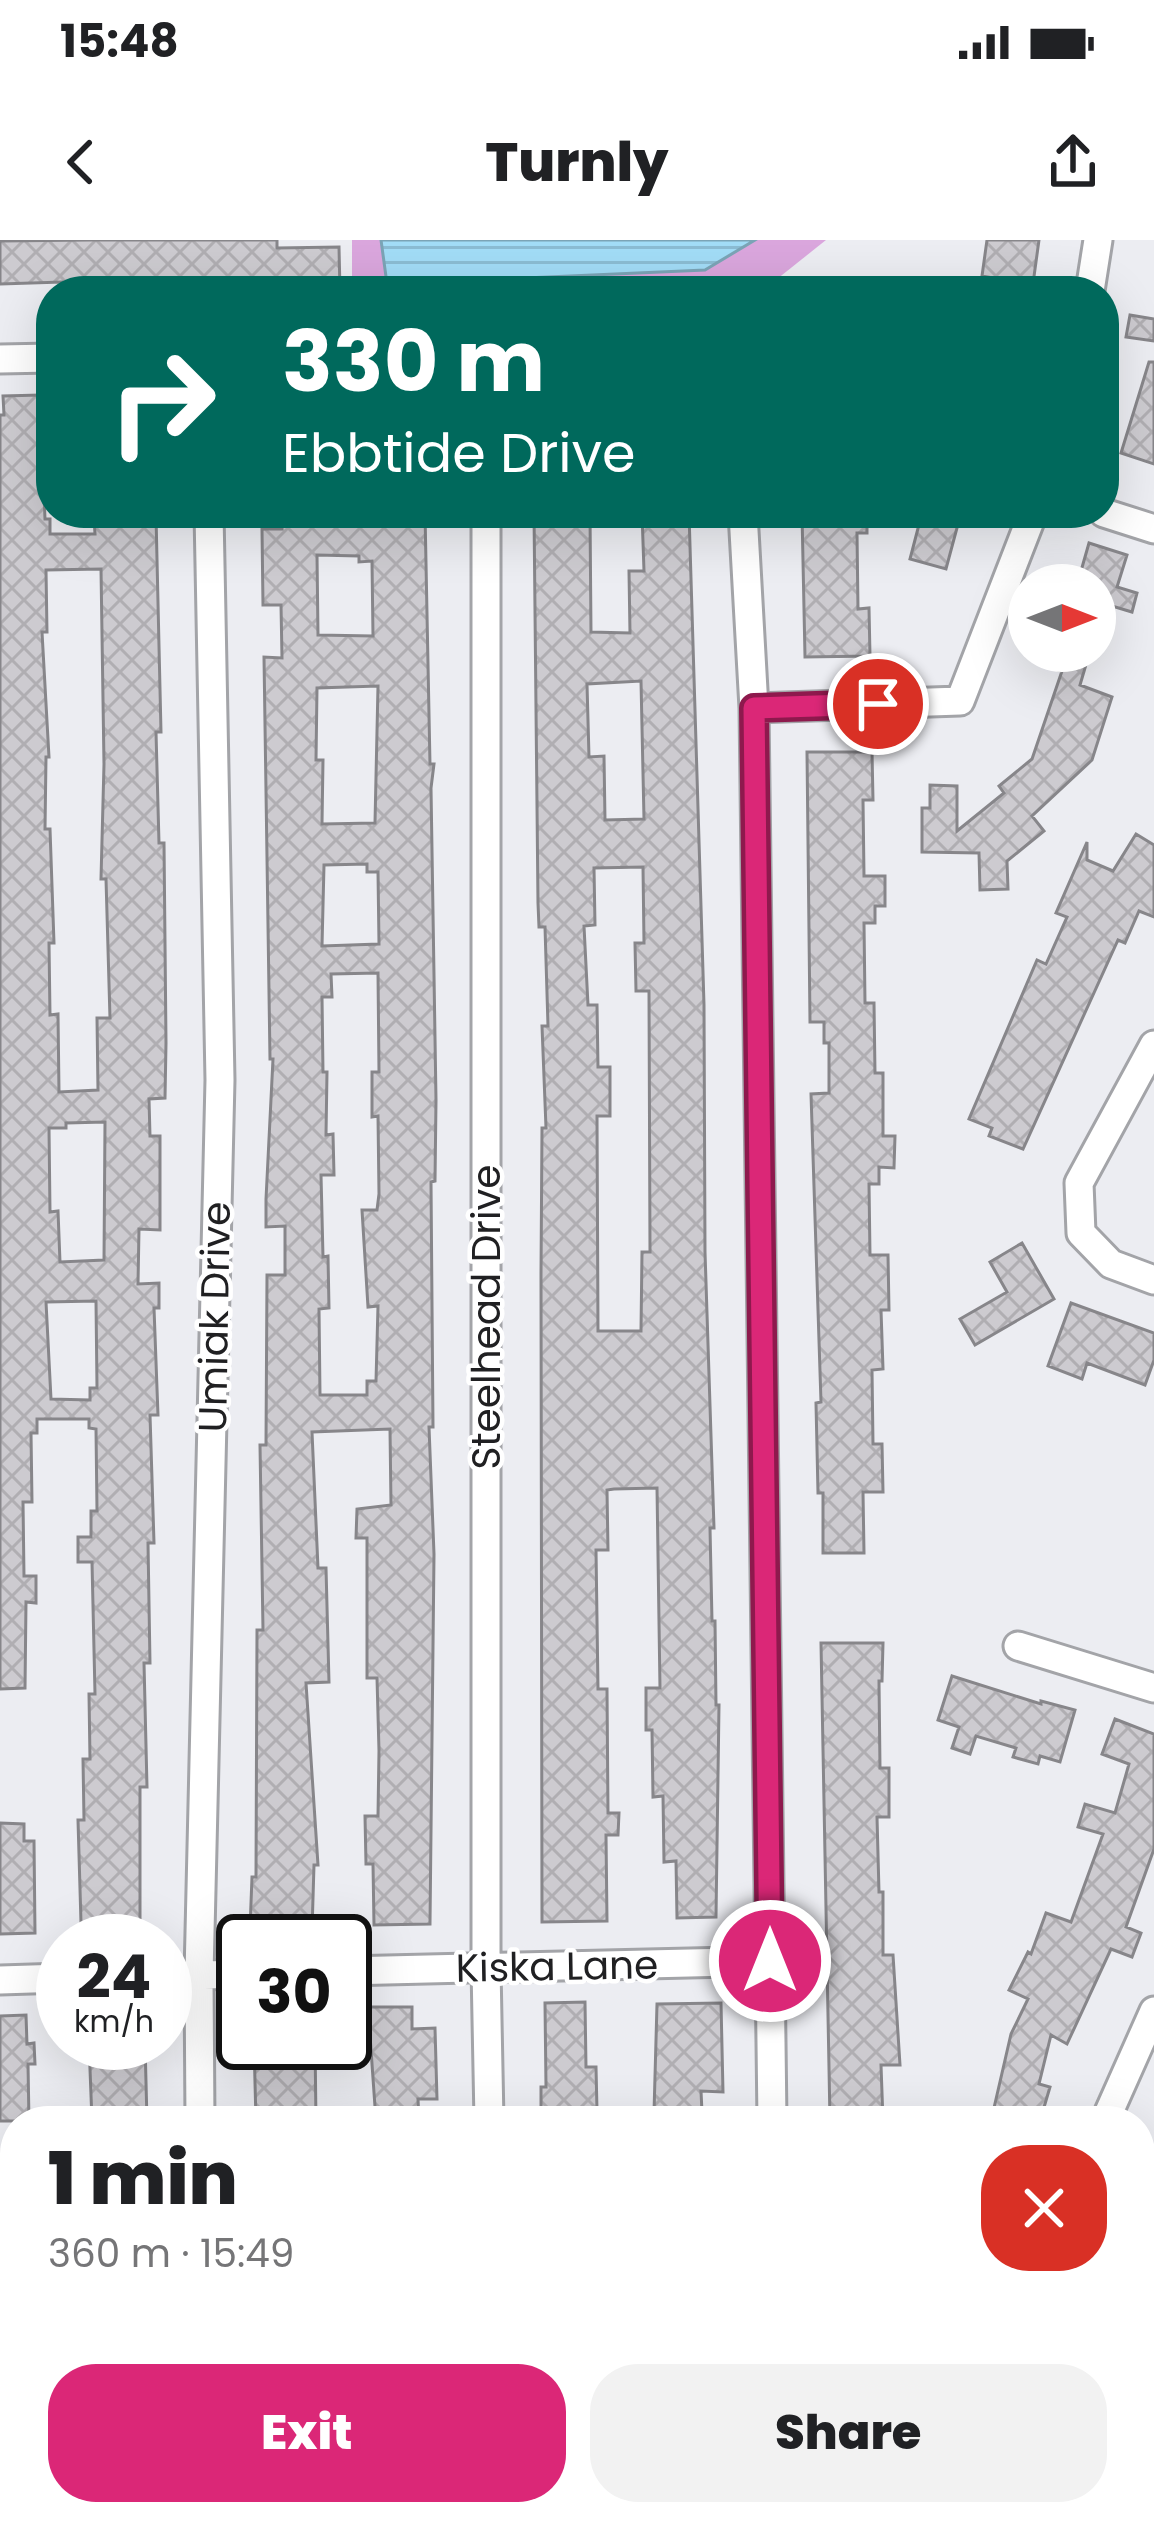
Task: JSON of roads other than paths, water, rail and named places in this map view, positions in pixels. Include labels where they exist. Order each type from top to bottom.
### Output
[{"type":"street","points":[[1092,276],[1098,240]]},
{"type":"street","points":[[0,359],[36,358]]},
{"type":"street","points":[[1119,518],[1154,529]]},
{"type":"street","name":"Umiak Drive","points":[[200,2106],[220,1080],[209,528]]},
{"type":"street","name":"Steelhead Drive","points":[[486,528],[489,2106]]},
{"type":"street","points":[[744,528],[754,708],[772,2106]]},
{"type":"street","points":[[754,708],[960,701],[1027,528]]},
{"type":"street","points":[[1154,1045],[1078,1183],[1081,1233],[1111,1264],[1154,1280]]},
{"type":"street","points":[[1018,1646],[1154,1688]]},
{"type":"street","name":"Kiska Lane","points":[[372,1971],[770,1961]]},
{"type":"street","points":[[192,1975],[216,1975]]},
{"type":"street","points":[[0,1980],[36,1979]]},
{"type":"street","points":[[1112,2106],[1154,2011]]},
{"type":"water","points":[[381,240],[755,240],[705,270],[386,276]]}]
